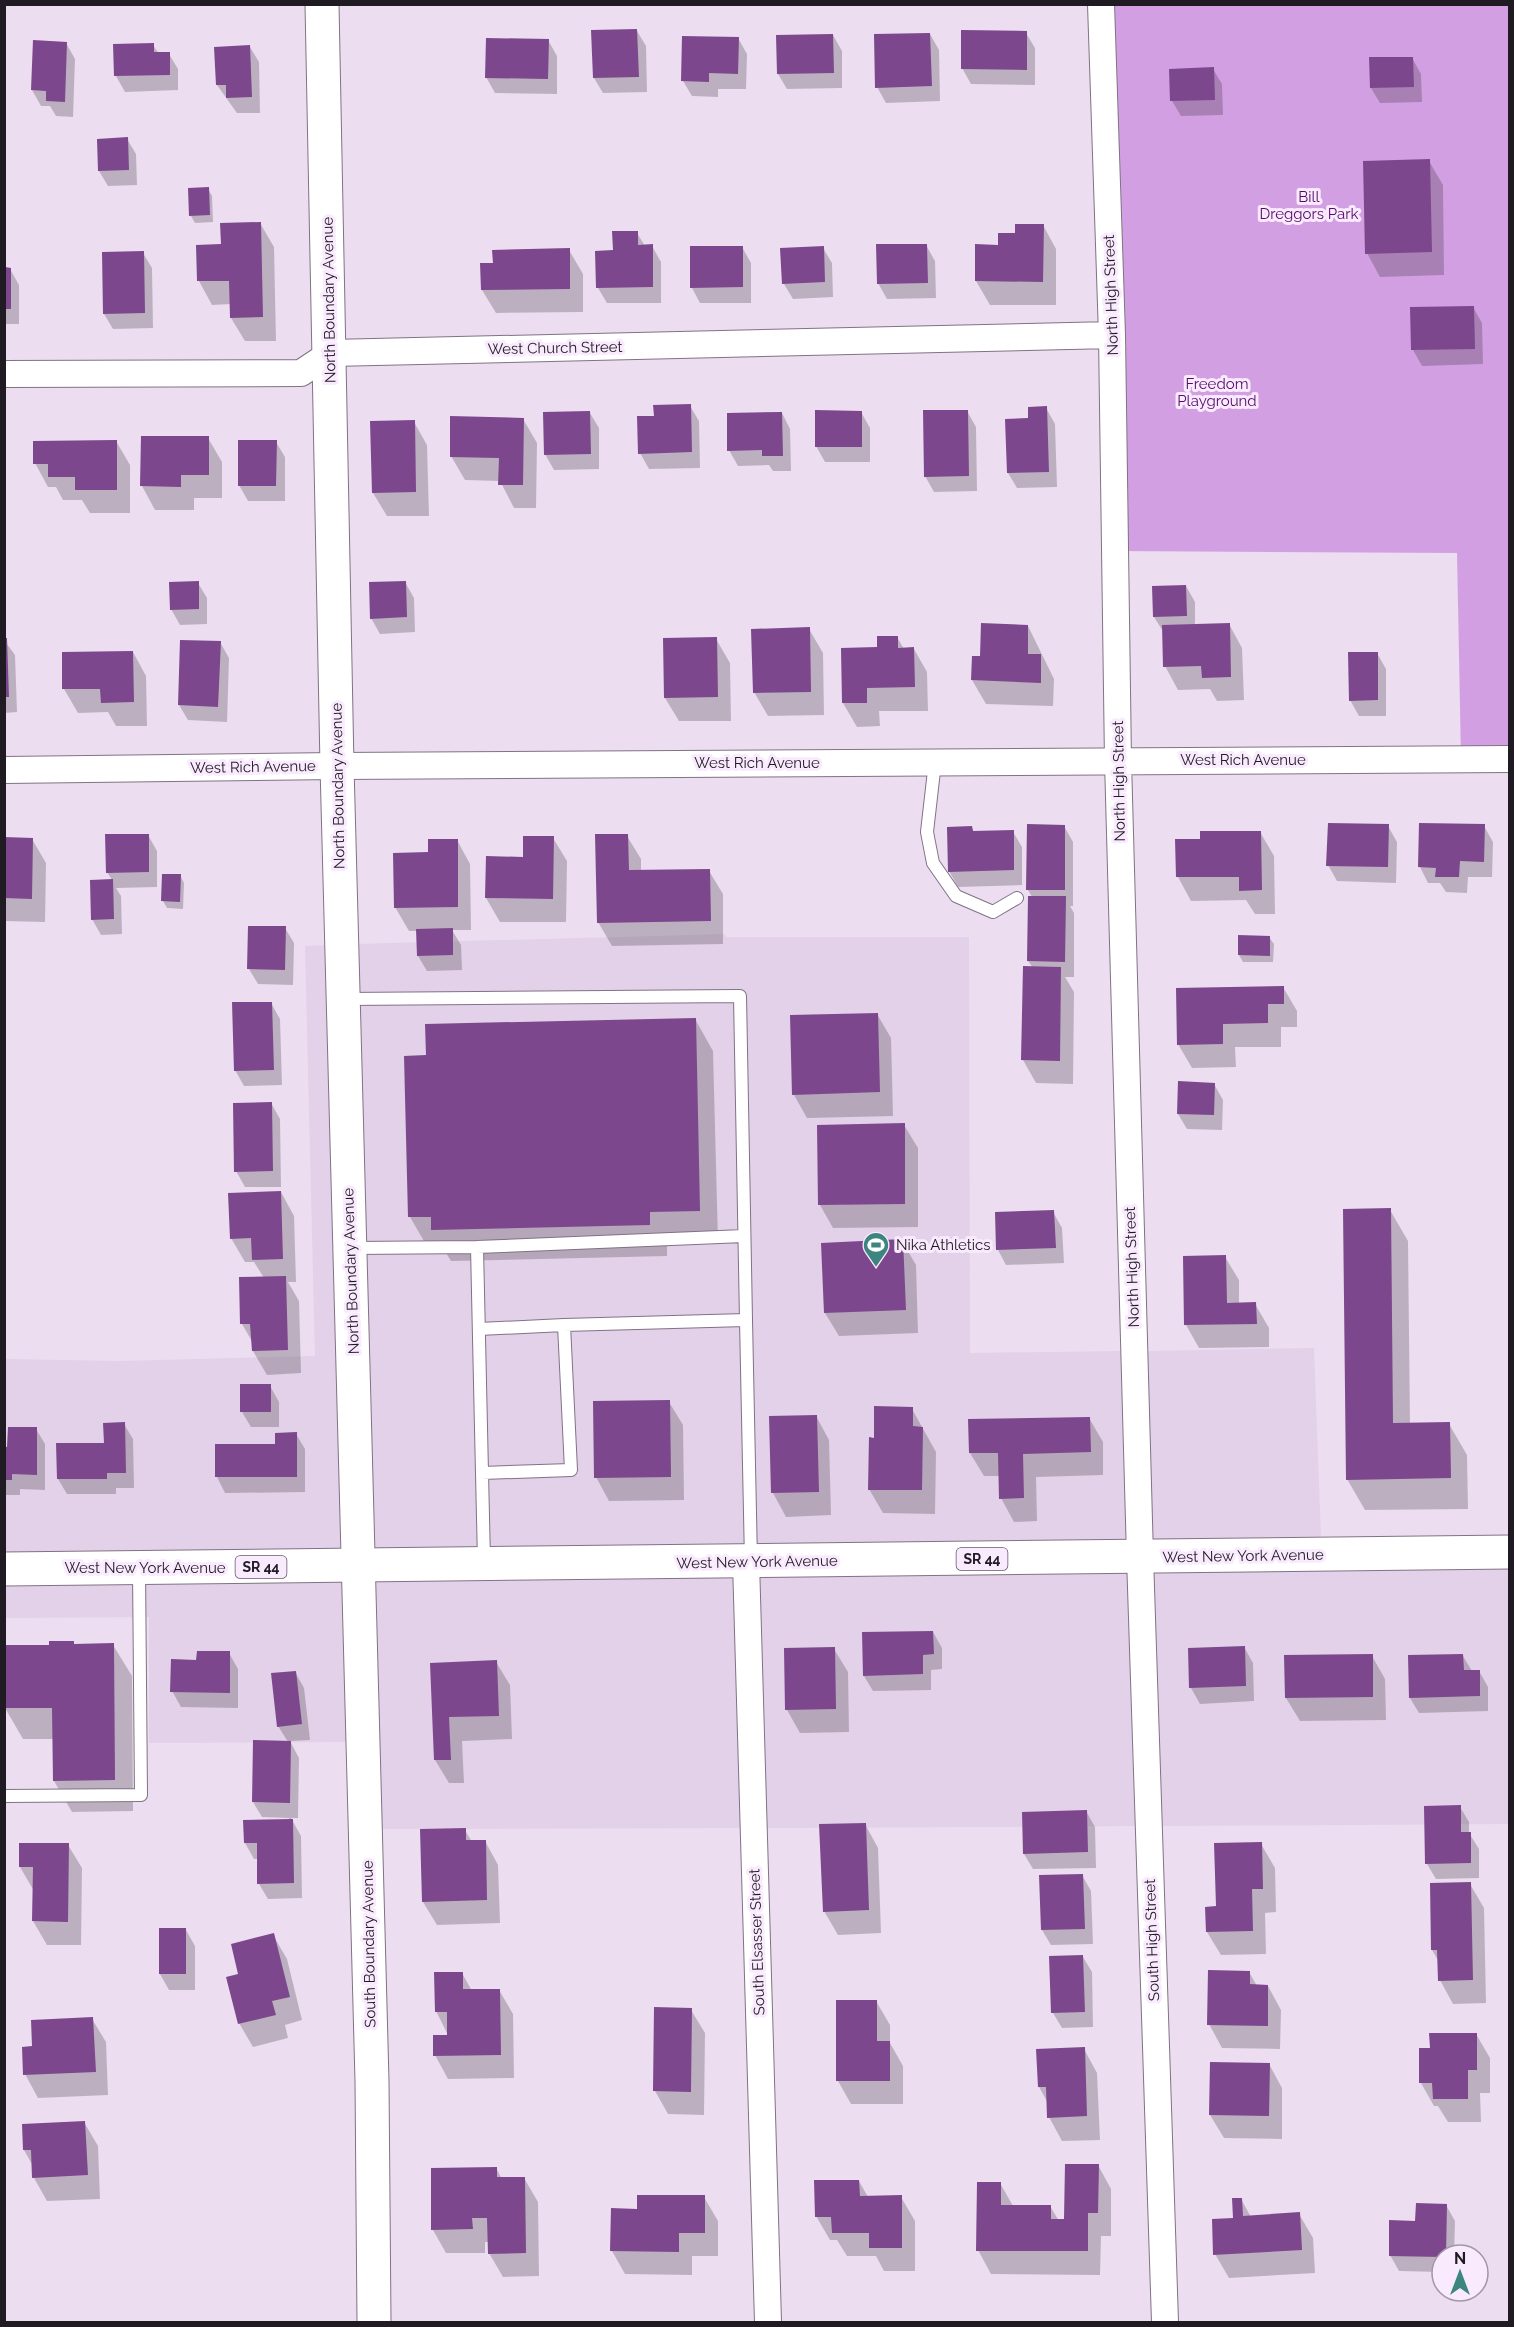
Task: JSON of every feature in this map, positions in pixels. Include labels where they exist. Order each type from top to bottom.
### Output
[{"type":"street","name":"North Boundary Avenue","points":[[322,4],[338,766],[360,1566]]},
{"type":"street","name":"North High Street","points":[[1101,4],[1112,335],[1118,761],[1140,1557]]},
{"type":"street","name":"West Church Street","points":[[331,353],[1112,335]]},
{"type":"street","points":[[4,374],[301,373],[331,353]]},
{"type":"street","name":"West Rich Avenue","points":[[4,770],[1509,759]]},
{"type":"street","name":"West New York Avenue","points":[[4,1569],[1509,1552]]},
{"type":"street","name":"South High Street","points":[[1140,1557],[1165,2322]]},
{"type":"street","name":"South Elsasser Street","points":[[749,1562],[768,2322]]},
{"type":"street","name":"South Boundary Avenue","points":[[360,1566],[372,2081],[374,2322]]},
{"type":"lane","points":[[935,762],[927,832],[933,863],[956,896],[993,912],[1017,898]]},
{"type":"lane","points":[[344,999],[740,996],[749,1562]]},
{"type":"lane","points":[[350,1248],[477,1247],[744,1236]]},
{"type":"lane","points":[[477,1247],[484,1565]]},
{"type":"lane","points":[[479,1329],[746,1320]]},
{"type":"lane","points":[[482,1473],[571,1470],[564,1325]]},
{"type":"lane","points":[[4,1796],[141,1795],[140,1568]]},
{"type":"shaded area","points":[[725,934],[726,937],[969,937],[970,1353],[1121,1351],[1126,1542],[373,1551],[356,944]]},
{"type":"shaded area","points":[[329,945],[346,1551],[5,1554],[5,1359],[120,1361],[315,1356],[305,946]]},
{"type":"shaded area","points":[[1314,1348],[1321,1539],[1153,1542],[1147,1351]]},
{"type":"shaded area","points":[[1509,1567],[1509,1824],[1162,1826],[1154,1572]]},
{"type":"shaded area","points":[[1127,1572],[1135,1826],[767,1828],[760,1577]]},
{"type":"shaded area","points":[[734,1577],[741,1828],[379,1829],[373,1582]]},
{"type":"shaded area","points":[[347,1582],[350,1742],[149,1743],[149,1617],[5,1618],[4,1584]]},
{"type":"green space","name":"Bill Dreggors Park","points":[[1101,5],[1509,5],[1509,759],[1461,759],[1457,553],[1116,551]]},
{"type":"building","points":[[637,29],[639,77],[593,78],[591,30]]},
{"type":"building","points":[[961,30],[1027,31],[1027,70],[961,69]]},
{"type":"building","points":[[930,33],[932,86],[875,88],[874,34]]},
{"type":"building","points":[[833,34],[834,73],[777,74],[776,35]]},
{"type":"building","points":[[682,36],[739,37],[738,74],[709,73],[709,82],[681,81]]},
{"type":"building","points":[[486,38],[549,39],[548,79],[485,78]]},
{"type":"building","points":[[33,40],[67,42],[65,102],[46,101],[46,91],[31,90]]},
{"type":"building","points":[[154,43],[154,52],[170,52],[170,75],[114,76],[113,44]]},
{"type":"building","points":[[250,45],[252,97],[226,98],[226,85],[216,85],[214,47]]},
{"type":"building","points":[[1369,57],[1413,57],[1414,87],[1370,88]]},
{"type":"building","points":[[1214,67],[1215,100],[1170,101],[1169,69]]},
{"type":"building","points":[[128,137],[129,170],[98,171],[97,139]]},
{"type":"building","points":[[1430,159],[1432,252],[1365,254],[1363,161]]},
{"type":"building","points":[[209,187],[210,215],[189,216],[188,188]]},
{"type":"building","points":[[261,222],[263,317],[230,318],[229,281],[197,281],[196,245],[221,244],[220,223]]},
{"type":"building","points":[[1015,224],[1044,224],[1043,282],[975,281],[975,244],[998,245],[998,233],[1015,233]]},
{"type":"building","points":[[612,231],[638,231],[638,245],[653,244],[653,287],[596,288],[595,251],[613,250]]},
{"type":"building","points":[[876,244],[927,244],[928,283],[877,284]]},
{"type":"building","points":[[690,246],[743,246],[743,287],[690,288]]},
{"type":"building","points":[[824,246],[825,282],[782,284],[780,248]]},
{"type":"building","points":[[570,248],[570,289],[481,290],[480,263],[493,263],[492,250]]},
{"type":"building","points":[[144,251],[145,313],[103,314],[102,252]]},
{"type":"building","points":[[5,267],[11,268],[11,309],[5,309]]},
{"type":"building","points":[[1474,306],[1475,349],[1411,350],[1410,307]]},
{"type":"building","points":[[691,404],[692,452],[638,454],[637,416],[654,416],[653,405]]},
{"type":"building","points":[[1047,406],[1049,472],[1007,473],[1005,419],[1028,418],[1028,407]]},
{"type":"building","points":[[815,410],[862,411],[862,447],[815,447]]},
{"type":"building","points":[[923,410],[968,410],[969,476],[924,477]]},
{"type":"building","points":[[590,411],[591,454],[544,455],[543,412]]},
{"type":"building","points":[[782,412],[783,456],[762,456],[762,450],[727,451],[727,413]]},
{"type":"building","points":[[450,416],[524,418],[523,485],[498,485],[499,458],[450,457]]},
{"type":"building","points":[[415,420],[416,492],[372,493],[370,421]]},
{"type":"building","points":[[141,436],[209,436],[209,475],[181,475],[181,487],[140,486]]},
{"type":"building","points":[[117,440],[117,490],[75,490],[75,477],[48,477],[48,464],[33,464],[33,441]]},
{"type":"building","points":[[238,440],[277,440],[276,486],[238,486]]},
{"type":"building","points":[[199,581],[199,609],[170,610],[169,582]]},
{"type":"building","points":[[406,581],[407,617],[370,619],[369,582]]},
{"type":"building","points":[[1186,585],[1187,616],[1153,617],[1152,586]]},
{"type":"building","points":[[981,623],[1028,625],[1028,654],[1041,654],[1041,683],[971,680],[972,656],[980,656]]},
{"type":"building","points":[[1230,623],[1231,677],[1202,678],[1201,666],[1163,667],[1162,625]]},
{"type":"building","points":[[810,627],[811,692],[753,693],[751,629]]},
{"type":"building","points":[[877,636],[898,636],[898,648],[914,647],[915,687],[867,688],[867,703],[842,703],[841,648],[877,647]]},
{"type":"building","points":[[717,637],[718,697],[664,698],[663,638]]},
{"type":"building","points":[[4,638],[7,638],[9,697],[4,697]]},
{"type":"building","points":[[180,640],[221,641],[218,707],[178,705]]},
{"type":"building","points":[[133,651],[134,702],[101,703],[100,689],[62,689],[62,652]]},
{"type":"building","points":[[1348,652],[1378,652],[1378,700],[1349,701]]},
{"type":"building","points":[[1328,823],[1389,824],[1388,867],[1326,866]]},
{"type":"building","points":[[1419,823],[1485,824],[1484,862],[1460,861],[1459,877],[1435,877],[1436,868],[1418,867]]},
{"type":"building","points":[[1027,824],[1065,825],[1065,890],[1026,890]]},
{"type":"building","points":[[972,826],[973,831],[1014,830],[1014,870],[948,872],[947,827]]},
{"type":"building","points":[[1200,831],[1261,831],[1262,890],[1239,891],[1239,877],[1176,877],[1175,839],[1200,839]]},
{"type":"building","points":[[105,834],[149,834],[149,872],[106,873]]},
{"type":"building","points":[[595,834],[628,834],[629,870],[710,869],[711,921],[597,923]]},
{"type":"building","points":[[523,836],[554,836],[553,899],[485,898],[486,856],[523,857]]},
{"type":"building","points":[[4,837],[33,838],[32,899],[4,898]]},
{"type":"building","points":[[428,839],[458,839],[458,907],[394,908],[393,853],[428,852]]},
{"type":"building","points":[[162,874],[181,874],[180,902],[161,901]]},
{"type":"building","points":[[113,879],[114,919],[91,920],[90,880]]},
{"type":"building","points":[[1028,896],[1066,896],[1065,962],[1027,961]]},
{"type":"building","points":[[248,926],[286,926],[285,970],[247,969]]},
{"type":"building","points":[[453,928],[453,955],[417,956],[416,929]]},
{"type":"building","points":[[1238,935],[1270,936],[1270,956],[1238,955]]},
{"type":"building","points":[[1023,966],[1061,967],[1060,1061],[1021,1060]]},
{"type":"building","points":[[1284,986],[1284,1004],[1268,1004],[1268,1023],[1223,1024],[1223,1044],[1177,1045],[1176,988]]},
{"type":"building","points":[[232,1002],[272,1002],[274,1070],[234,1071]]},
{"type":"building","points":[[878,1013],[880,1092],[792,1095],[790,1015]]},
{"type":"building","points":[[696,1018],[700,1211],[650,1212],[650,1225],[431,1230],[431,1217],[408,1217],[404,1056],[426,1055],[425,1024]]},
{"type":"building","points":[[1178,1081],[1215,1083],[1214,1115],[1177,1114]]},
{"type":"building","points":[[272,1102],[273,1171],[234,1172],[233,1103]]},
{"type":"building","points":[[905,1123],[905,1204],[818,1205],[817,1125]]},
{"type":"building","points":[[281,1191],[283,1259],[252,1260],[251,1238],[230,1239],[228,1193]]},
{"type":"building","points":[[1391,1208],[1393,1423],[1450,1422],[1451,1478],[1346,1480],[1343,1209]]},
{"type":"building","points":[[1054,1210],[1056,1248],[996,1250],[995,1212]]},
{"type":"building","points":[[903,1239],[906,1310],[824,1313],[821,1243]]},
{"type":"building","points":[[1226,1255],[1227,1303],[1256,1302],[1257,1324],[1184,1325],[1183,1256]]},
{"type":"building","points":[[286,1276],[288,1350],[252,1351],[250,1324],[240,1324],[239,1277]]},
{"type":"building","points":[[240,1384],[271,1384],[271,1412],[240,1412]]},
{"type":"building","points":[[670,1400],[671,1477],[594,1478],[593,1401]]},
{"type":"building","points":[[874,1406],[913,1407],[913,1426],[923,1427],[922,1490],[868,1490],[869,1437],[874,1438]]},
{"type":"building","points":[[817,1415],[819,1492],[771,1493],[769,1416]]},
{"type":"building","points":[[1090,1417],[1091,1452],[1023,1454],[1024,1498],[999,1499],[998,1453],[969,1453],[968,1419]]},
{"type":"building","points":[[125,1422],[126,1473],[107,1473],[107,1479],[57,1479],[56,1443],[104,1443],[103,1423]]},
{"type":"building","points":[[8,1427],[37,1427],[37,1475],[12,1474],[12,1480],[4,1480],[4,1447],[7,1447]]},
{"type":"building","points":[[297,1432],[297,1477],[215,1477],[215,1444],[275,1444],[275,1433]]},
{"type":"building","points":[[933,1631],[934,1654],[923,1655],[923,1674],[863,1676],[862,1632]]},
{"type":"building","points":[[49,1641],[74,1641],[74,1644],[114,1643],[115,1780],[53,1781],[52,1708],[4,1708],[4,1645],[49,1645]]},
{"type":"building","points":[[1245,1646],[1246,1686],[1189,1688],[1188,1648]]},
{"type":"building","points":[[835,1647],[836,1709],[785,1710],[784,1648]]},
{"type":"building","points":[[197,1651],[230,1651],[230,1693],[170,1692],[171,1659],[196,1660]]},
{"type":"building","points":[[1373,1654],[1373,1697],[1285,1698],[1284,1655]]},
{"type":"building","points":[[1463,1654],[1464,1670],[1480,1670],[1480,1696],[1409,1698],[1408,1655]]},
{"type":"building","points":[[497,1660],[499,1716],[449,1717],[451,1760],[434,1760],[430,1663]]},
{"type":"building","points":[[296,1671],[302,1724],[277,1727],[271,1673]]},
{"type":"building","points":[[253,1740],[291,1741],[290,1803],[252,1802]]},
{"type":"building","points":[[1461,1805],[1461,1832],[1471,1832],[1471,1863],[1425,1864],[1424,1806]]},
{"type":"building","points":[[1087,1810],[1088,1852],[1023,1854],[1022,1812]]},
{"type":"building","points":[[293,1819],[294,1883],[257,1884],[257,1843],[244,1843],[243,1820]]},
{"type":"building","points":[[866,1823],[869,1910],[823,1912],[819,1824]]},
{"type":"building","points":[[466,1828],[466,1840],[486,1840],[487,1900],[422,1902],[420,1829]]},
{"type":"building","points":[[1262,1842],[1263,1889],[1252,1889],[1253,1931],[1206,1932],[1205,1907],[1216,1906],[1214,1843]]},
{"type":"building","points":[[19,1843],[69,1843],[68,1922],[32,1921],[33,1867],[19,1867]]},
{"type":"building","points":[[1083,1874],[1085,1929],[1041,1930],[1039,1875]]},
{"type":"building","points":[[1471,1882],[1473,1980],[1438,1981],[1437,1950],[1431,1950],[1430,1883]]},
{"type":"building","points":[[159,1928],[186,1928],[186,1974],[159,1974]]},
{"type":"building","points":[[274,1933],[290,1997],[272,2001],[276,2015],[238,2024],[226,1977],[238,1974],[231,1944]]},
{"type":"building","points":[[1083,1955],[1085,2012],[1051,2013],[1049,1956]]},
{"type":"building","points":[[1208,1970],[1250,1971],[1250,1984],[1268,1985],[1268,2026],[1207,2025]]},
{"type":"building","points":[[434,1972],[463,1972],[463,1989],[500,1989],[501,2055],[433,2056],[433,2035],[447,2035],[447,2012],[435,2012]]},
{"type":"building","points":[[836,2000],[877,2000],[877,2041],[890,2041],[890,2081],[836,2081]]},
{"type":"building","points":[[654,2007],[692,2008],[691,2092],[653,2091]]},
{"type":"building","points":[[93,2017],[96,2072],[23,2075],[22,2047],[32,2046],[31,2020]]},
{"type":"building","points":[[1429,2033],[1477,2033],[1477,2070],[1468,2070],[1468,2099],[1433,2099],[1432,2083],[1419,2083],[1419,2048],[1430,2048]]},
{"type":"building","points":[[1085,2047],[1087,2116],[1047,2118],[1046,2087],[1038,2087],[1036,2049]]},
{"type":"building","points":[[1210,2062],[1270,2063],[1269,2116],[1209,2115]]},
{"type":"building","points":[[85,2121],[88,2175],[32,2178],[31,2150],[23,2150],[22,2124]]},
{"type":"building","points":[[1065,2164],[1099,2164],[1098,2213],[1088,2213],[1088,2251],[976,2251],[977,2182],[1001,2182],[1001,2205],[1051,2205],[1051,2219],[1064,2219]]},
{"type":"building","points":[[497,2167],[497,2177],[525,2177],[526,2253],[488,2254],[487,2218],[472,2218],[473,2229],[431,2230],[431,2168]]},
{"type":"building","points":[[814,2180],[859,2180],[860,2196],[902,2195],[902,2248],[869,2248],[869,2233],[832,2233],[831,2217],[815,2217]]},
{"type":"building","points":[[637,2195],[705,2195],[705,2233],[679,2233],[679,2252],[610,2251],[611,2208],[637,2209]]},
{"type":"building","points":[[1232,2198],[1242,2198],[1243,2216],[1300,2212],[1302,2250],[1213,2255],[1212,2219],[1233,2218]]},
{"type":"building","points":[[1416,2203],[1447,2204],[1446,2243],[1430,2243],[1430,2257],[1389,2256],[1389,2220],[1415,2221]]},
{"type":"place","name":"Nika Athletics","points":[[876,1268]]},
{"type":"park label","name":"Freedom Playground","points":[[1217,392]]}]
